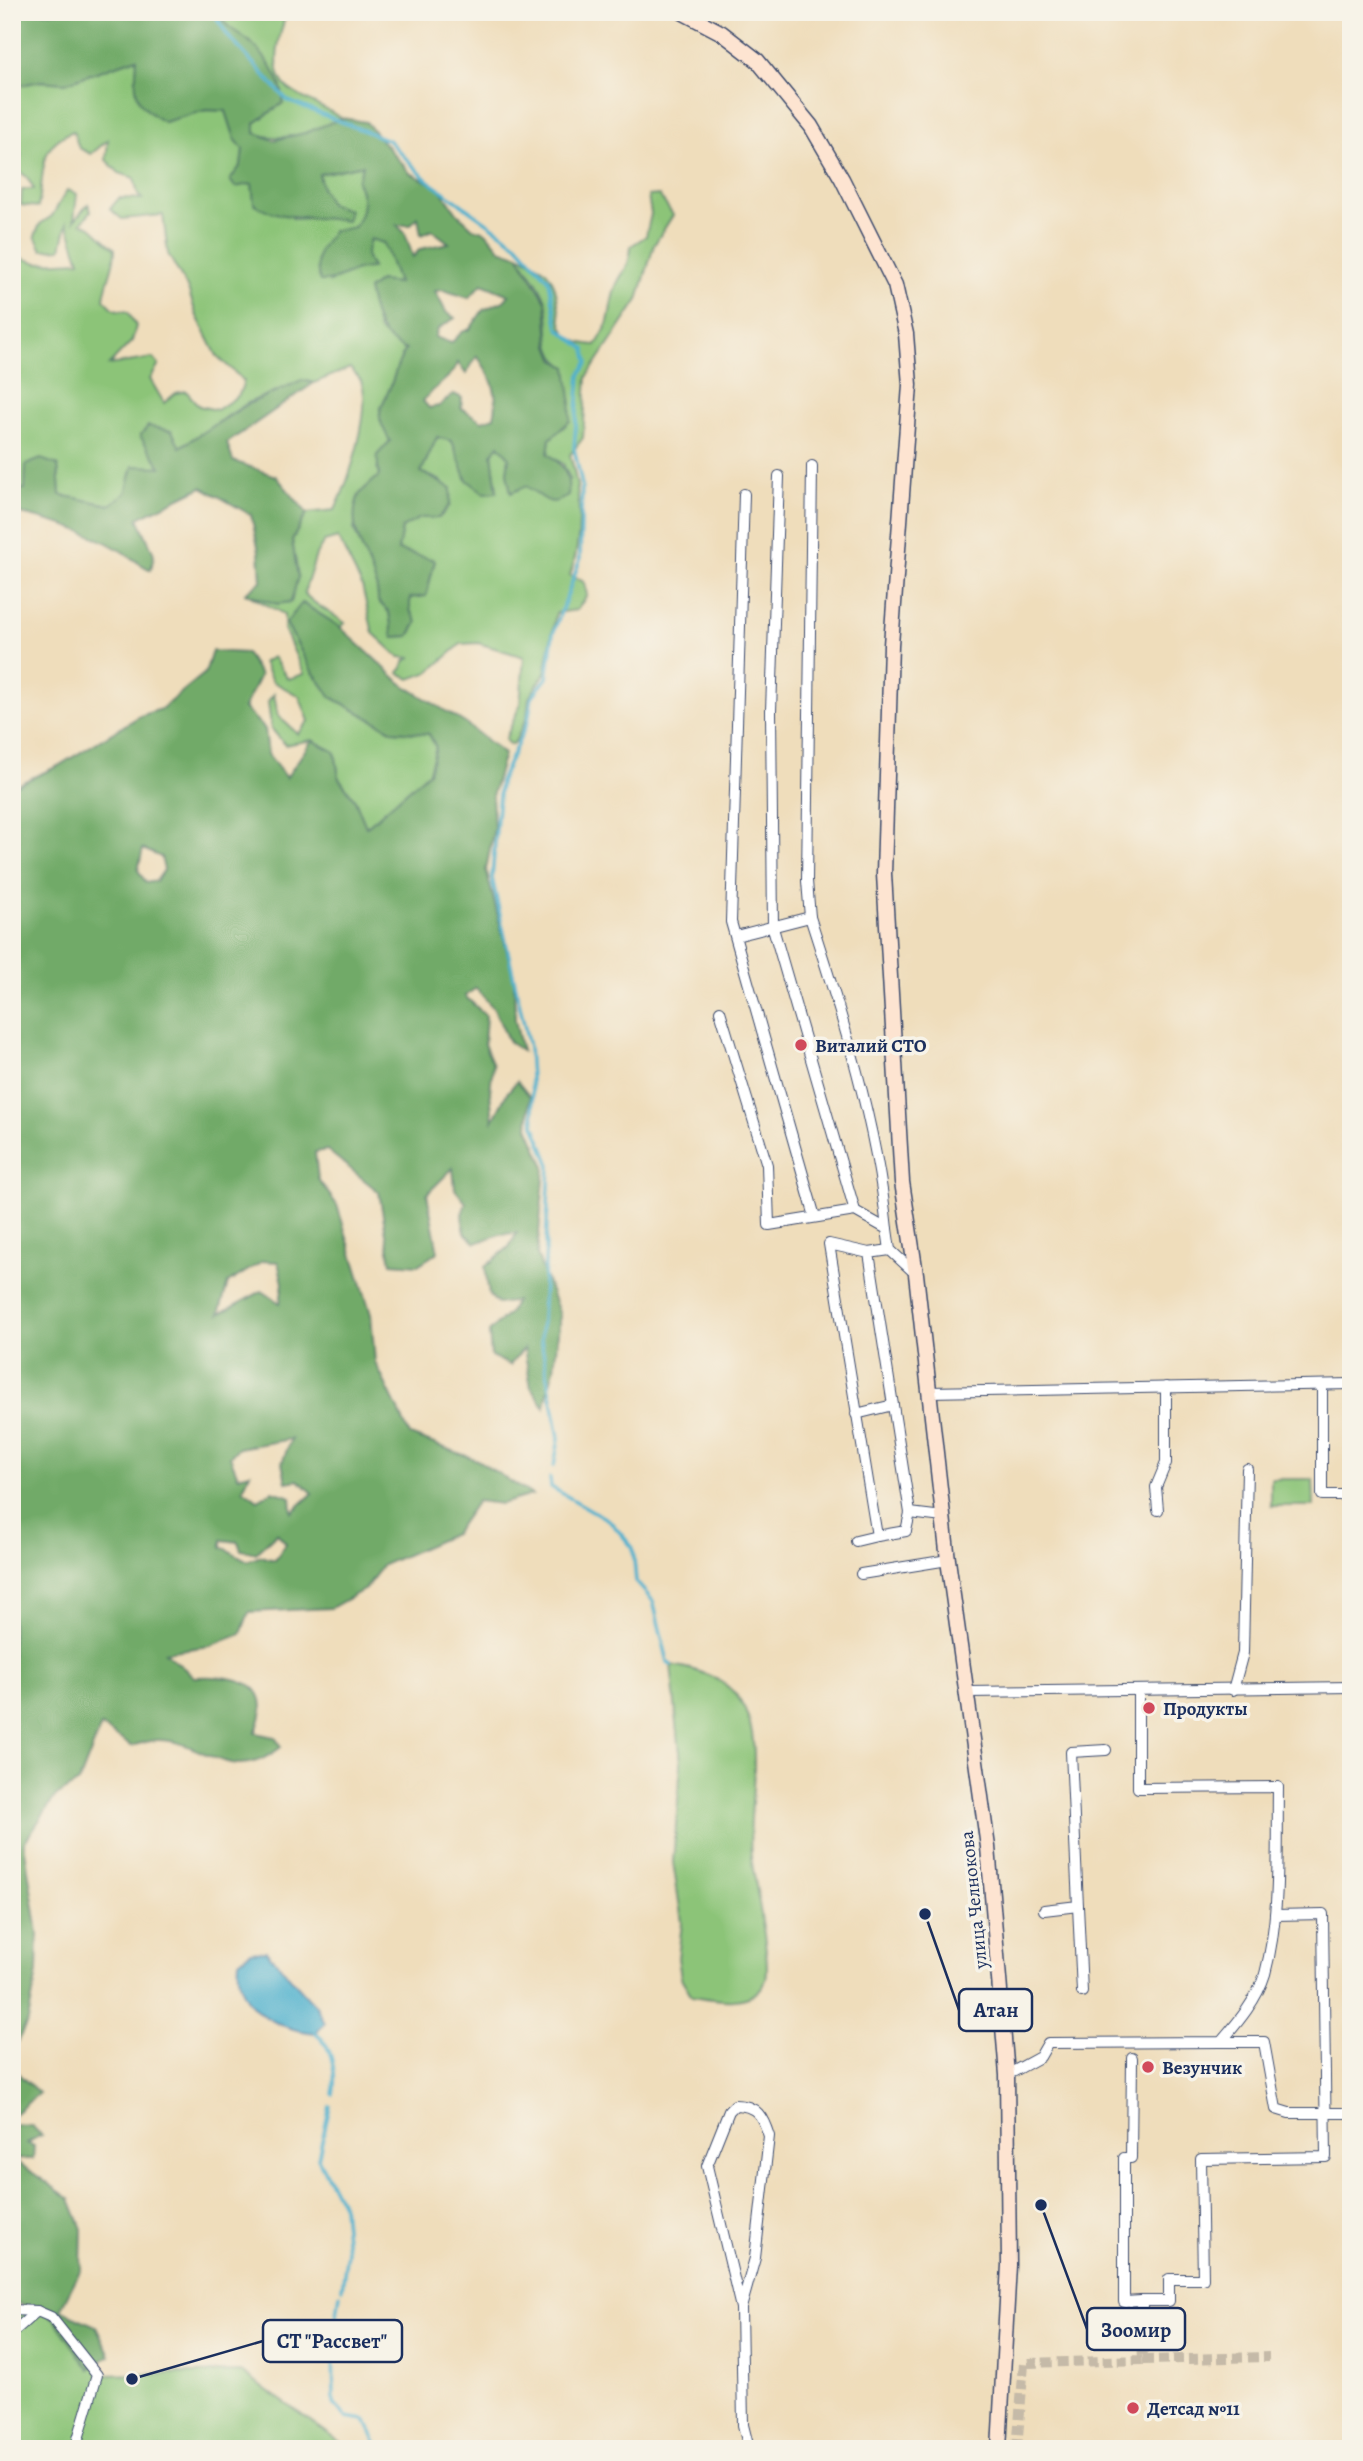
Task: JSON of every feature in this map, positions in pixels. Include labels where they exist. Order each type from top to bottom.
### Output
[{"type":"main road","name":"улица Челнокова","points":[[682,12],[722,33],[757,60],[811,127],[842,179],[895,285],[906,334],[910,385],[891,645],[884,874],[902,1182],[916,1274],[948,1560],[989,1861],[1007,2075],[1009,2264],[999,2449]]},
{"type":"street","points":[[812,466],[807,881],[810,917],[848,1036],[882,1184],[890,1250],[916,1274]]},
{"type":"street","points":[[779,476],[771,711],[773,928],[855,1211]]},
{"type":"street","points":[[744,494],[731,922],[815,1217]]},
{"type":"street","points":[[736,936],[810,917]]},
{"type":"street","points":[[720,1011],[767,1164],[765,1196],[769,1225],[855,1211],[887,1229]]},
{"type":"street","points":[[877,1536],[829,1244],[869,1252],[890,1250]]},
{"type":"street","points":[[856,1541],[906,1531],[910,1513],[869,1252]]},
{"type":"street","points":[[928,1392],[1351,1384]]},
{"type":"street","points":[[1322,1385],[1322,1495],[1351,1495]]},
{"type":"street","points":[[1158,1510],[1156,1487],[1166,1463],[1166,1387]]},
{"type":"street","points":[[856,1413],[893,1405]]},
{"type":"street","points":[[1233,1690],[1243,1653],[1247,1469]]},
{"type":"street","points":[[910,1513],[943,1517]]},
{"type":"street","points":[[861,1574],[948,1560]]},
{"type":"street","points":[[968,1692],[1351,1687]]},
{"type":"street","points":[[1138,1691],[1138,1788],[1278,1787],[1275,1915],[1264,1976],[1246,2013],[1222,2042]]},
{"type":"street","points":[[1082,1992],[1071,1752],[1106,1750]]},
{"type":"street","points":[[1044,1910],[1078,1906]]},
{"type":"street","points":[[1132,2059],[1131,2158],[1124,2158],[1124,2302],[1169,2301],[1169,2279],[1203,2279],[1201,2159],[1326,2157],[1323,1914],[1275,1915]]},
{"type":"street","points":[[1007,2075],[1040,2057],[1048,2043],[1264,2042],[1276,2109],[1289,2113],[1351,2112]]},
{"type":"street","points":[[741,2308],[755,2258],[769,2136],[764,2118],[749,2105],[736,2105],[729,2111],[707,2166],[741,2308],[743,2425],[750,2449]]},
{"type":"street","points":[[1142,2301],[1142,2314]]},
{"type":"street","points":[[12,2310],[37,2311],[51,2317],[97,2375],[75,2449]]},
{"type":"street","points":[[12,2333],[37,2311]]},
{"type":"green space","points":[[12,12],[218,12],[233,30],[259,51],[277,77],[283,95],[283,103],[255,123],[255,133],[274,140],[305,133],[342,118],[366,122],[410,173],[438,187],[459,215],[473,228],[486,232],[500,249],[518,255],[546,301],[549,345],[555,360],[567,367],[571,399],[570,421],[550,439],[548,454],[565,472],[568,496],[556,501],[546,500],[526,486],[511,493],[507,474],[509,457],[499,445],[492,454],[497,492],[484,493],[467,480],[452,441],[437,437],[421,472],[451,488],[450,505],[439,518],[420,518],[402,528],[398,550],[435,560],[426,596],[410,598],[410,610],[417,622],[409,636],[393,637],[389,612],[378,601],[373,574],[358,536],[355,509],[359,495],[379,476],[377,455],[390,441],[381,424],[381,407],[406,350],[383,333],[375,318],[368,290],[380,281],[398,283],[384,243],[370,239],[366,255],[372,268],[358,270],[333,280],[320,281],[317,266],[321,248],[333,231],[354,227],[360,216],[362,199],[357,181],[363,165],[319,174],[322,189],[330,204],[349,210],[347,221],[277,213],[254,204],[252,184],[235,187],[230,180],[241,165],[243,149],[235,139],[226,111],[206,110],[164,122],[146,109],[137,96],[137,58],[65,83],[40,81],[12,87]],"holes":[[[418,217],[421,235],[432,230],[449,243],[420,249],[413,257],[405,233],[397,225],[410,225]],[[482,284],[509,295],[504,301],[483,310],[470,329],[462,332],[451,343],[435,337],[438,329],[455,318],[446,312],[435,291],[443,290],[469,298]],[[477,356],[495,392],[494,417],[482,421],[461,408],[462,398],[454,394],[439,406],[429,408],[423,401],[451,374],[458,363],[466,374]]]},
{"type":"green space","points":[[218,12],[287,12],[281,30],[277,63],[283,82],[302,97],[342,118],[321,128],[288,137],[254,133],[255,123],[283,103],[246,39],[227,29]]},
{"type":"green space","points":[[137,58],[164,122],[206,110],[226,111],[235,139],[243,149],[243,161],[251,180],[266,197],[294,219],[327,217],[330,204],[322,189],[319,174],[364,165],[357,181],[363,194],[363,214],[330,282],[357,267],[371,268],[366,255],[369,239],[384,243],[398,283],[380,281],[368,290],[379,331],[406,349],[380,412],[391,441],[377,468],[379,476],[360,495],[354,530],[378,583],[378,601],[389,612],[393,637],[409,636],[417,623],[410,610],[410,597],[426,596],[435,561],[397,550],[402,528],[420,518],[439,517],[441,481],[421,472],[437,437],[452,441],[467,480],[497,491],[492,454],[499,445],[509,457],[507,474],[539,494],[570,479],[563,464],[548,454],[550,439],[558,432],[567,415],[567,367],[559,361],[551,347],[544,296],[518,255],[538,264],[549,275],[556,292],[561,323],[571,338],[581,343],[596,345],[607,324],[614,292],[629,261],[631,246],[646,236],[651,214],[648,196],[659,195],[673,215],[654,245],[638,300],[587,377],[583,438],[570,455],[578,499],[579,531],[570,575],[584,582],[587,595],[577,610],[556,613],[545,673],[529,698],[527,717],[515,742],[510,745],[505,740],[520,705],[524,657],[478,643],[461,644],[429,672],[410,679],[399,673],[406,660],[412,658],[399,657],[373,633],[362,586],[338,538],[324,542],[316,555],[304,593],[345,623],[340,627],[303,603],[286,623],[310,668],[331,697],[393,731],[429,734],[436,748],[429,772],[366,828],[355,800],[339,778],[335,752],[312,740],[285,745],[271,728],[268,701],[274,694],[278,716],[298,734],[309,721],[299,696],[272,681],[263,662],[273,657],[288,679],[304,674],[284,629],[284,614],[245,593],[277,604],[298,577],[292,540],[307,513],[335,510],[352,465],[364,410],[361,381],[350,368],[314,383],[302,380],[248,403],[180,447],[162,468],[110,505],[60,495],[58,466],[25,490],[14,489],[12,255],[38,263],[80,261],[67,223],[61,249],[42,250],[35,236],[40,224],[52,216],[67,190],[77,194],[74,221],[88,204],[91,211],[81,223],[91,227],[115,249],[104,299],[114,309],[128,312],[136,326],[132,341],[109,365],[153,358],[159,365],[150,379],[164,403],[176,393],[186,391],[199,406],[217,410],[239,395],[244,381],[217,356],[196,314],[188,289],[168,254],[163,215],[122,219],[110,209],[119,198],[142,199],[138,195],[134,178],[119,173],[106,160],[108,140],[91,154],[79,148],[73,131],[61,137],[47,153],[44,162],[38,207],[21,205],[22,190],[34,189],[27,177],[17,170],[21,154],[15,150],[12,154],[12,87],[40,81],[65,83]]},
{"type":"green space","points":[[302,380],[314,383],[227,443],[233,461],[276,476],[307,513],[292,540],[298,577],[291,602],[277,604],[245,593],[261,581],[259,551],[251,515],[202,487],[138,518],[154,554],[151,570],[93,536],[12,512],[12,484],[14,489],[25,489],[26,465],[41,459],[58,465],[60,495],[110,505],[126,493],[133,466],[161,467],[140,436],[148,426],[172,431],[180,447],[248,404]]},
{"type":"green space","points":[[302,603],[340,627],[402,684],[465,723],[504,754],[492,796],[494,828],[486,870],[514,978],[515,1020],[522,1051],[509,1042],[494,1009],[476,988],[465,996],[486,1016],[484,1044],[493,1065],[490,1092],[493,1121],[507,1093],[517,1081],[530,1097],[528,1127],[545,1167],[537,1255],[560,1315],[554,1369],[544,1407],[531,1387],[524,1348],[510,1365],[491,1356],[489,1332],[510,1312],[516,1301],[498,1304],[489,1295],[485,1267],[509,1247],[517,1233],[500,1234],[476,1243],[464,1232],[462,1214],[466,1203],[455,1189],[453,1168],[427,1194],[438,1252],[418,1265],[391,1263],[379,1192],[327,1150],[315,1152],[318,1179],[337,1205],[371,1314],[375,1362],[410,1435],[477,1460],[532,1495],[501,1504],[477,1501],[454,1534],[383,1565],[365,1589],[331,1608],[249,1612],[241,1634],[210,1646],[165,1652],[194,1677],[238,1680],[257,1691],[261,1702],[261,1715],[255,1733],[275,1737],[281,1747],[263,1759],[247,1764],[232,1763],[175,1742],[158,1740],[131,1746],[101,1726],[79,1782],[55,1797],[24,1843],[38,1933],[37,1973],[28,2021],[15,2046],[13,2069],[39,2093],[12,2116],[12,787],[58,766],[140,716],[161,709],[205,673],[212,651],[246,653],[260,675],[244,708],[265,729],[268,754],[286,778],[312,740],[335,752],[339,778],[355,800],[366,827],[429,772],[436,747],[429,734],[393,731],[331,697],[310,668],[286,623]],"holes":[[[143,849],[161,857],[164,870],[156,881],[146,883],[138,870]],[[263,1261],[278,1262],[283,1283],[280,1303],[262,1291],[219,1314],[228,1283]],[[291,1439],[282,1463],[286,1482],[298,1480],[313,1493],[292,1512],[291,1497],[273,1491],[258,1500],[243,1489],[250,1473],[238,1476],[230,1456],[239,1448]],[[277,1533],[286,1543],[275,1560],[261,1556],[248,1561],[222,1547],[222,1540],[238,1542],[241,1550],[256,1553]]]},
{"type":"green space","points":[[1271,1479],[1313,1479],[1314,1506],[1271,1506]]},
{"type":"green space","points":[[671,1665],[700,1672],[726,1685],[740,1700],[752,1735],[754,1775],[751,1856],[765,1941],[767,1973],[759,1990],[742,1999],[722,2000],[692,1996],[681,1978],[678,1958],[682,1922],[673,1862],[681,1763]]},
{"type":"green space","points":[[12,2125],[32,2126],[41,2135],[27,2143],[34,2146],[33,2159],[13,2159],[70,2199],[82,2229],[81,2269],[60,2310],[96,2326],[110,2355],[89,2369],[50,2313],[12,2302]]},
{"type":"green space","points":[[36,2308],[78,2333],[102,2375],[241,2372],[350,2449],[12,2449],[12,2310]]},
{"type":"water","points":[[266,1951],[316,2006],[325,2023],[316,2033],[286,2027],[273,2021],[261,2013],[243,1992],[239,1961],[250,1952]]},
{"type":"waterway","points":[[213,12],[228,36],[288,101],[388,140],[427,180],[517,244],[549,280],[558,328],[585,349],[588,362],[580,375],[574,448],[582,485],[580,560],[553,634],[547,678],[532,697],[528,721],[500,782],[492,878],[529,1047],[534,1125],[550,1165],[541,1340],[559,1438],[554,1466]]},
{"type":"waterway","points":[[550,1478],[551,1487],[610,1521],[633,1548],[636,1582],[653,1601],[671,1665]]},
{"type":"waterway","points":[[316,2033],[326,2045],[332,2061],[333,2094]]},
{"type":"waterway","points":[[330,2106],[318,2158],[343,2207],[347,2252],[342,2288]]},
{"type":"waterway","points":[[340,2294],[333,2342],[334,2404],[346,2417],[365,2420],[379,2449]]},
{"type":"tunnel","points":[[1017,2449],[1024,2363],[1143,2360],[1142,2337]]},
{"type":"tunnel","points":[[1143,2360],[1269,2357]]},
{"type":"place","name":"Виталий СТО","points":[[801,1045]]},
{"type":"place","name":"Продукты","points":[[1149,1708]]},
{"type":"place","name":"Атан","points":[[925,1914]]},
{"type":"place","name":"Везунчик","points":[[1148,2067]]},
{"type":"place","name":"Зоомир","points":[[1041,2205]]},
{"type":"place","name":"СТ \"Рассвет\"","points":[[132,2379]]},
{"type":"place","name":"Детсад №11","points":[[1133,2408]]}]
